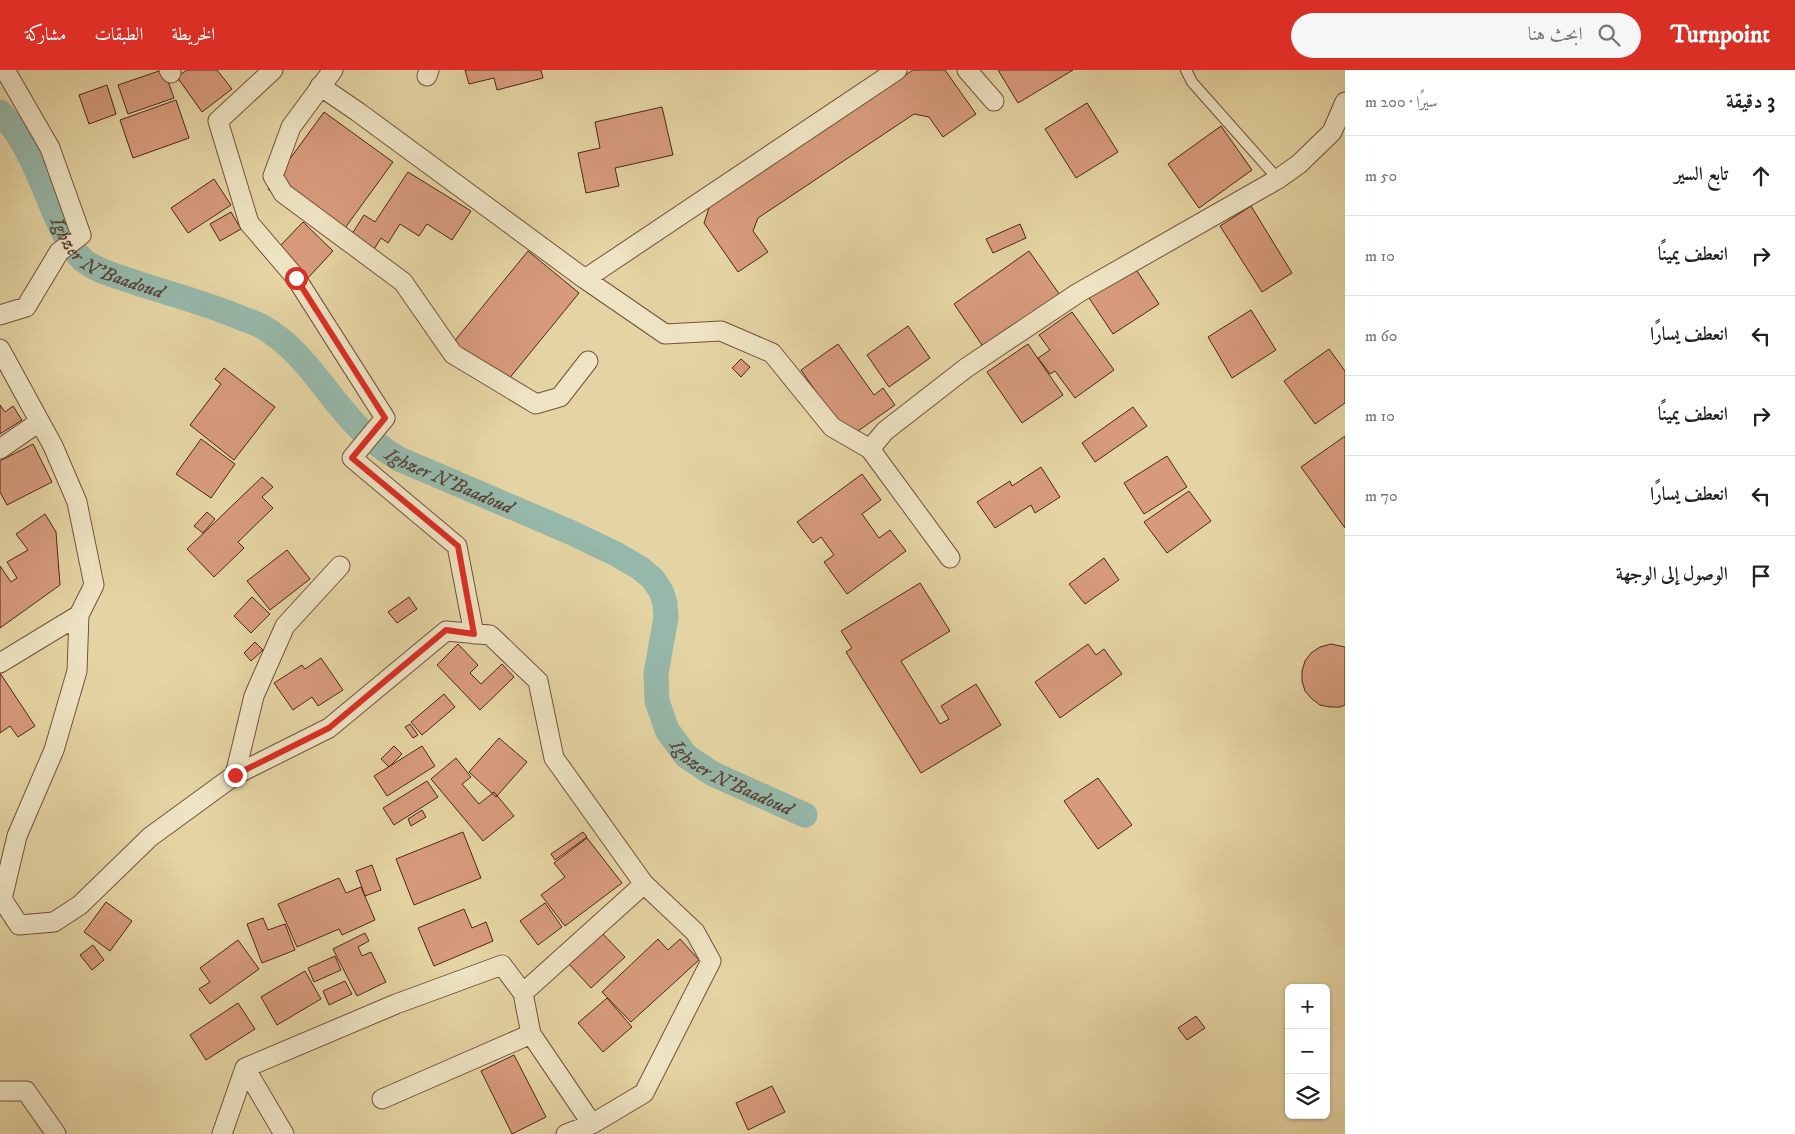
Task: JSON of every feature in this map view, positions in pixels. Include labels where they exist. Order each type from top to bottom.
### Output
[{"type":"street","points":[[0,310],[0,315],[26,307],[59,252],[81,235],[50,148],[5,70]]},
{"type":"street","points":[[273,70],[218,121],[249,223],[296,278],[385,418],[352,458],[458,546],[474,634]]},
{"type":"street","points":[[333,70],[291,127],[273,176],[283,193],[403,282],[453,354],[536,404],[560,397],[588,361]]},
{"type":"street","points":[[585,279],[897,70]]},
{"type":"street","points":[[967,70],[994,101]]},
{"type":"street","points":[[320,86],[585,279],[665,334],[721,331],[772,353],[832,427],[870,449],[950,558]]},
{"type":"street","points":[[870,449],[885,431],[966,368],[1078,293],[1278,179],[1299,164],[1332,132],[1345,102]]},
{"type":"street","points":[[0,349],[53,446],[77,502],[94,585],[79,615],[77,671],[54,750],[17,836],[2,899],[19,925],[54,922],[80,905],[150,837],[235,775],[329,728],[446,630],[490,635],[538,681],[554,758],[644,884],[695,932],[711,961],[644,1093],[592,1124],[566,1134]]},
{"type":"street","points":[[0,449],[39,422]]},
{"type":"street","points":[[235,775],[254,696],[286,626],[340,566]]},
{"type":"street","points":[[0,663],[79,615]]},
{"type":"street","points":[[523,993],[644,884]]},
{"type":"street","points":[[222,1134],[245,1068],[396,1004],[502,965],[523,993],[531,1034],[592,1124]]},
{"type":"street","points":[[382,1099],[531,1034]]},
{"type":"street","points":[[245,1068],[284,1134]]},
{"type":"street","points":[[0,1091],[26,1091],[56,1134]]},
{"type":"lane","points":[[1186,70],[1192,82],[1278,179]]},
{"type":"building","points":[[164,70],[174,98],[128,114],[118,85]]},
{"type":"building","points":[[187,70],[217,70],[232,89],[202,112],[177,77]]},
{"type":"building","points":[[465,70],[541,70],[543,78],[497,90],[494,78],[469,84]]},
{"type":"building","points":[[913,70],[945,70],[976,114],[943,137],[929,117],[914,114],[758,218],[753,231],[768,252],[738,272],[704,223],[710,205]]},
{"type":"building","points":[[998,70],[1073,70],[1018,103]]},
{"type":"building","points":[[107,85],[116,114],[89,124],[79,95]]},
{"type":"building","points":[[176,100],[189,138],[133,158],[120,120]]},
{"type":"building","points":[[1087,103],[1118,152],[1076,178],[1045,129]]},
{"type":"building","points":[[662,107],[673,155],[615,168],[619,186],[586,193],[578,153],[600,148],[595,122]]},
{"type":"building","points":[[324,112],[393,162],[337,239],[268,189]]},
{"type":"building","points":[[1221,126],[1252,170],[1199,208],[1168,164]]},
{"type":"building","points":[[408,172],[471,211],[452,240],[427,224],[419,236],[400,224],[388,243],[381,238],[366,262],[343,248],[364,215],[375,222]]},
{"type":"building","points":[[214,179],[231,205],[188,233],[171,208]]},
{"type":"building","points":[[1251,206],[1292,273],[1262,292],[1220,226]]},
{"type":"building","points":[[231,212],[241,229],[220,241],[210,224]]},
{"type":"building","points":[[303,222],[333,251],[307,279],[277,249]]},
{"type":"building","points":[[1020,224],[1026,238],[993,253],[986,239]]},
{"type":"building","points":[[528,251],[579,293],[499,391],[448,349]]},
{"type":"building","points":[[1029,251],[1060,295],[984,348],[954,304]]},
{"type":"building","points":[[1135,268],[1159,304],[1113,334],[1089,298]]},
{"type":"building","points":[[1251,310],[1276,350],[1232,378],[1208,337]]},
{"type":"building","points":[[1072,312],[1114,370],[1075,398],[1055,371],[1050,374],[1038,358],[1050,350],[1039,335]]},
{"type":"building","points":[[908,326],[930,358],[889,387],[867,355]]},
{"type":"building","points":[[838,344],[874,395],[883,388],[895,405],[848,438],[801,370]]},
{"type":"building","points":[[1028,344],[1063,395],[1022,423],[987,372]]},
{"type":"building","points":[[1329,349],[1345,371],[1345,403],[1315,424],[1284,381]]},
{"type":"building","points":[[741,359],[750,367],[741,377],[732,368]]},
{"type":"building","points":[[224,368],[275,407],[234,460],[190,425],[221,384],[215,379]]},
{"type":"building","points":[[0,405],[5,412],[13,406],[22,420],[0,434]]},
{"type":"building","points":[[1133,407],[1147,426],[1095,462],[1082,443]]},
{"type":"building","points":[[1345,436],[1345,528],[1301,467]]},
{"type":"building","points":[[201,439],[235,464],[211,498],[176,474]]},
{"type":"building","points":[[33,444],[52,482],[7,505],[0,492],[0,461]]},
{"type":"building","points":[[1167,456],[1187,487],[1144,514],[1124,483]]},
{"type":"building","points":[[1041,467],[1060,497],[1035,513],[1031,505],[995,528],[977,502],[1010,481],[1012,486]]},
{"type":"building","points":[[862,474],[881,500],[862,514],[879,538],[890,530],[906,551],[847,594],[824,562],[834,555],[821,537],[813,543],[797,522]]},
{"type":"building","points":[[262,477],[273,487],[262,497],[273,508],[238,542],[244,548],[214,577],[187,549]]},
{"type":"building","points":[[1189,491],[1211,521],[1167,553],[1144,522]]},
{"type":"building","points":[[207,512],[215,519],[203,533],[194,526]]},
{"type":"building","points":[[45,514],[56,532],[60,585],[0,628],[0,566],[11,582],[17,578],[7,562],[28,550],[16,534]]},
{"type":"building","points":[[287,550],[310,579],[270,610],[247,581]]},
{"type":"building","points":[[1104,558],[1119,580],[1085,604],[1069,584]]},
{"type":"building","points":[[920,583],[950,631],[901,661],[940,724],[949,719],[941,706],[976,684],[1001,725],[921,773],[846,652],[852,648],[841,631]]},
{"type":"building","points":[[252,597],[270,614],[251,633],[234,616]]},
{"type":"building","points":[[409,597],[417,609],[397,623],[388,612]]},
{"type":"building","points":[[255,642],[263,650],[251,661],[244,653]]},
{"type":"building","points":[[458,644],[478,665],[470,673],[481,684],[502,664],[514,677],[480,710],[437,665]]},
{"type":"building","points":[[1088,644],[1096,655],[1104,649],[1122,674],[1060,718],[1035,682]]},
{"type":"building","points":[[1331,644],[1345,647],[1345,705],[1340,707],[1320,705],[1305,691],[1302,681],[1305,661],[1311,653],[1320,647]]},
{"type":"building","points":[[321,658],[343,690],[318,706],[312,697],[293,710],[274,683],[302,665],[305,669]]},
{"type":"building","points":[[0,673],[35,726],[18,737],[10,726],[0,733]]},
{"type":"building","points":[[444,694],[455,707],[422,735],[411,722]]},
{"type":"building","points":[[410,724],[418,735],[413,738],[405,727]]},
{"type":"building","points":[[499,738],[527,762],[496,797],[469,772]]},
{"type":"building","points":[[394,746],[402,754],[389,767],[381,759]]},
{"type":"building","points":[[422,746],[435,766],[387,796],[374,776]]},
{"type":"building","points":[[456,758],[471,777],[462,784],[479,804],[494,792],[514,816],[483,841],[431,779]]},
{"type":"building","points":[[1098,778],[1132,825],[1098,849],[1064,801]]},
{"type":"building","points":[[427,781],[438,797],[394,825],[383,808]]},
{"type":"building","points":[[422,810],[426,817],[411,826],[408,819]]},
{"type":"building","points":[[463,832],[481,878],[414,905],[396,859]]},
{"type":"building","points":[[583,832],[587,837],[555,860],[551,854]]},
{"type":"building","points":[[587,838],[622,883],[565,926],[541,895],[565,877],[554,863]]},
{"type":"building","points":[[372,865],[381,890],[365,896],[356,871]]},
{"type":"building","points":[[339,878],[346,893],[361,887],[375,920],[342,935],[339,929],[297,947],[278,904]]},
{"type":"building","points":[[106,902],[132,921],[110,951],[84,932]]},
{"type":"building","points":[[545,903],[562,927],[538,945],[520,921]]},
{"type":"building","points":[[464,909],[472,928],[486,922],[493,941],[434,966],[418,928]]},
{"type":"building","points":[[263,918],[268,930],[285,924],[295,950],[262,963],[247,924]]},
{"type":"building","points":[[365,933],[369,941],[358,947],[362,956],[371,952],[386,982],[357,996],[333,949]]},
{"type":"building","points":[[602,933],[625,957],[591,988],[569,964]]},
{"type":"building","points":[[658,939],[668,950],[680,939],[699,960],[631,1022],[602,992]]},
{"type":"building","points":[[238,940],[259,969],[210,1004],[199,989],[210,982],[200,968]]},
{"type":"building","points":[[93,945],[104,960],[92,970],[80,955]]},
{"type":"building","points":[[335,956],[341,970],[314,982],[308,968]]},
{"type":"building","points":[[305,971],[321,999],[277,1025],[261,997]]},
{"type":"building","points":[[345,981],[352,994],[329,1005],[323,991]]},
{"type":"building","points":[[607,998],[632,1027],[603,1052],[578,1023]]},
{"type":"building","points":[[238,1003],[255,1029],[206,1060],[190,1035]]},
{"type":"building","points":[[1196,1016],[1205,1028],[1187,1040],[1178,1028]]},
{"type":"building","points":[[514,1055],[546,1117],[512,1134],[481,1071]]},
{"type":"building","points":[[772,1086],[785,1112],[748,1130],[736,1103]]},
{"type":"waterway","name":"Ighzer N'Baadoud","points":[[0,112],[25,147],[66,238],[83,260],[98,269],[209,306],[261,326],[291,348],[350,419],[371,440],[389,453],[570,532],[616,554],[640,568],[653,579],[661,591],[665,603],[666,618],[656,673],[657,701],[667,730],[686,756],[713,774],[805,815]]},
{"type":"route","points":[[235,775],[329,728],[446,630],[474,634],[458,546],[352,458],[385,418],[296,278]]}]
